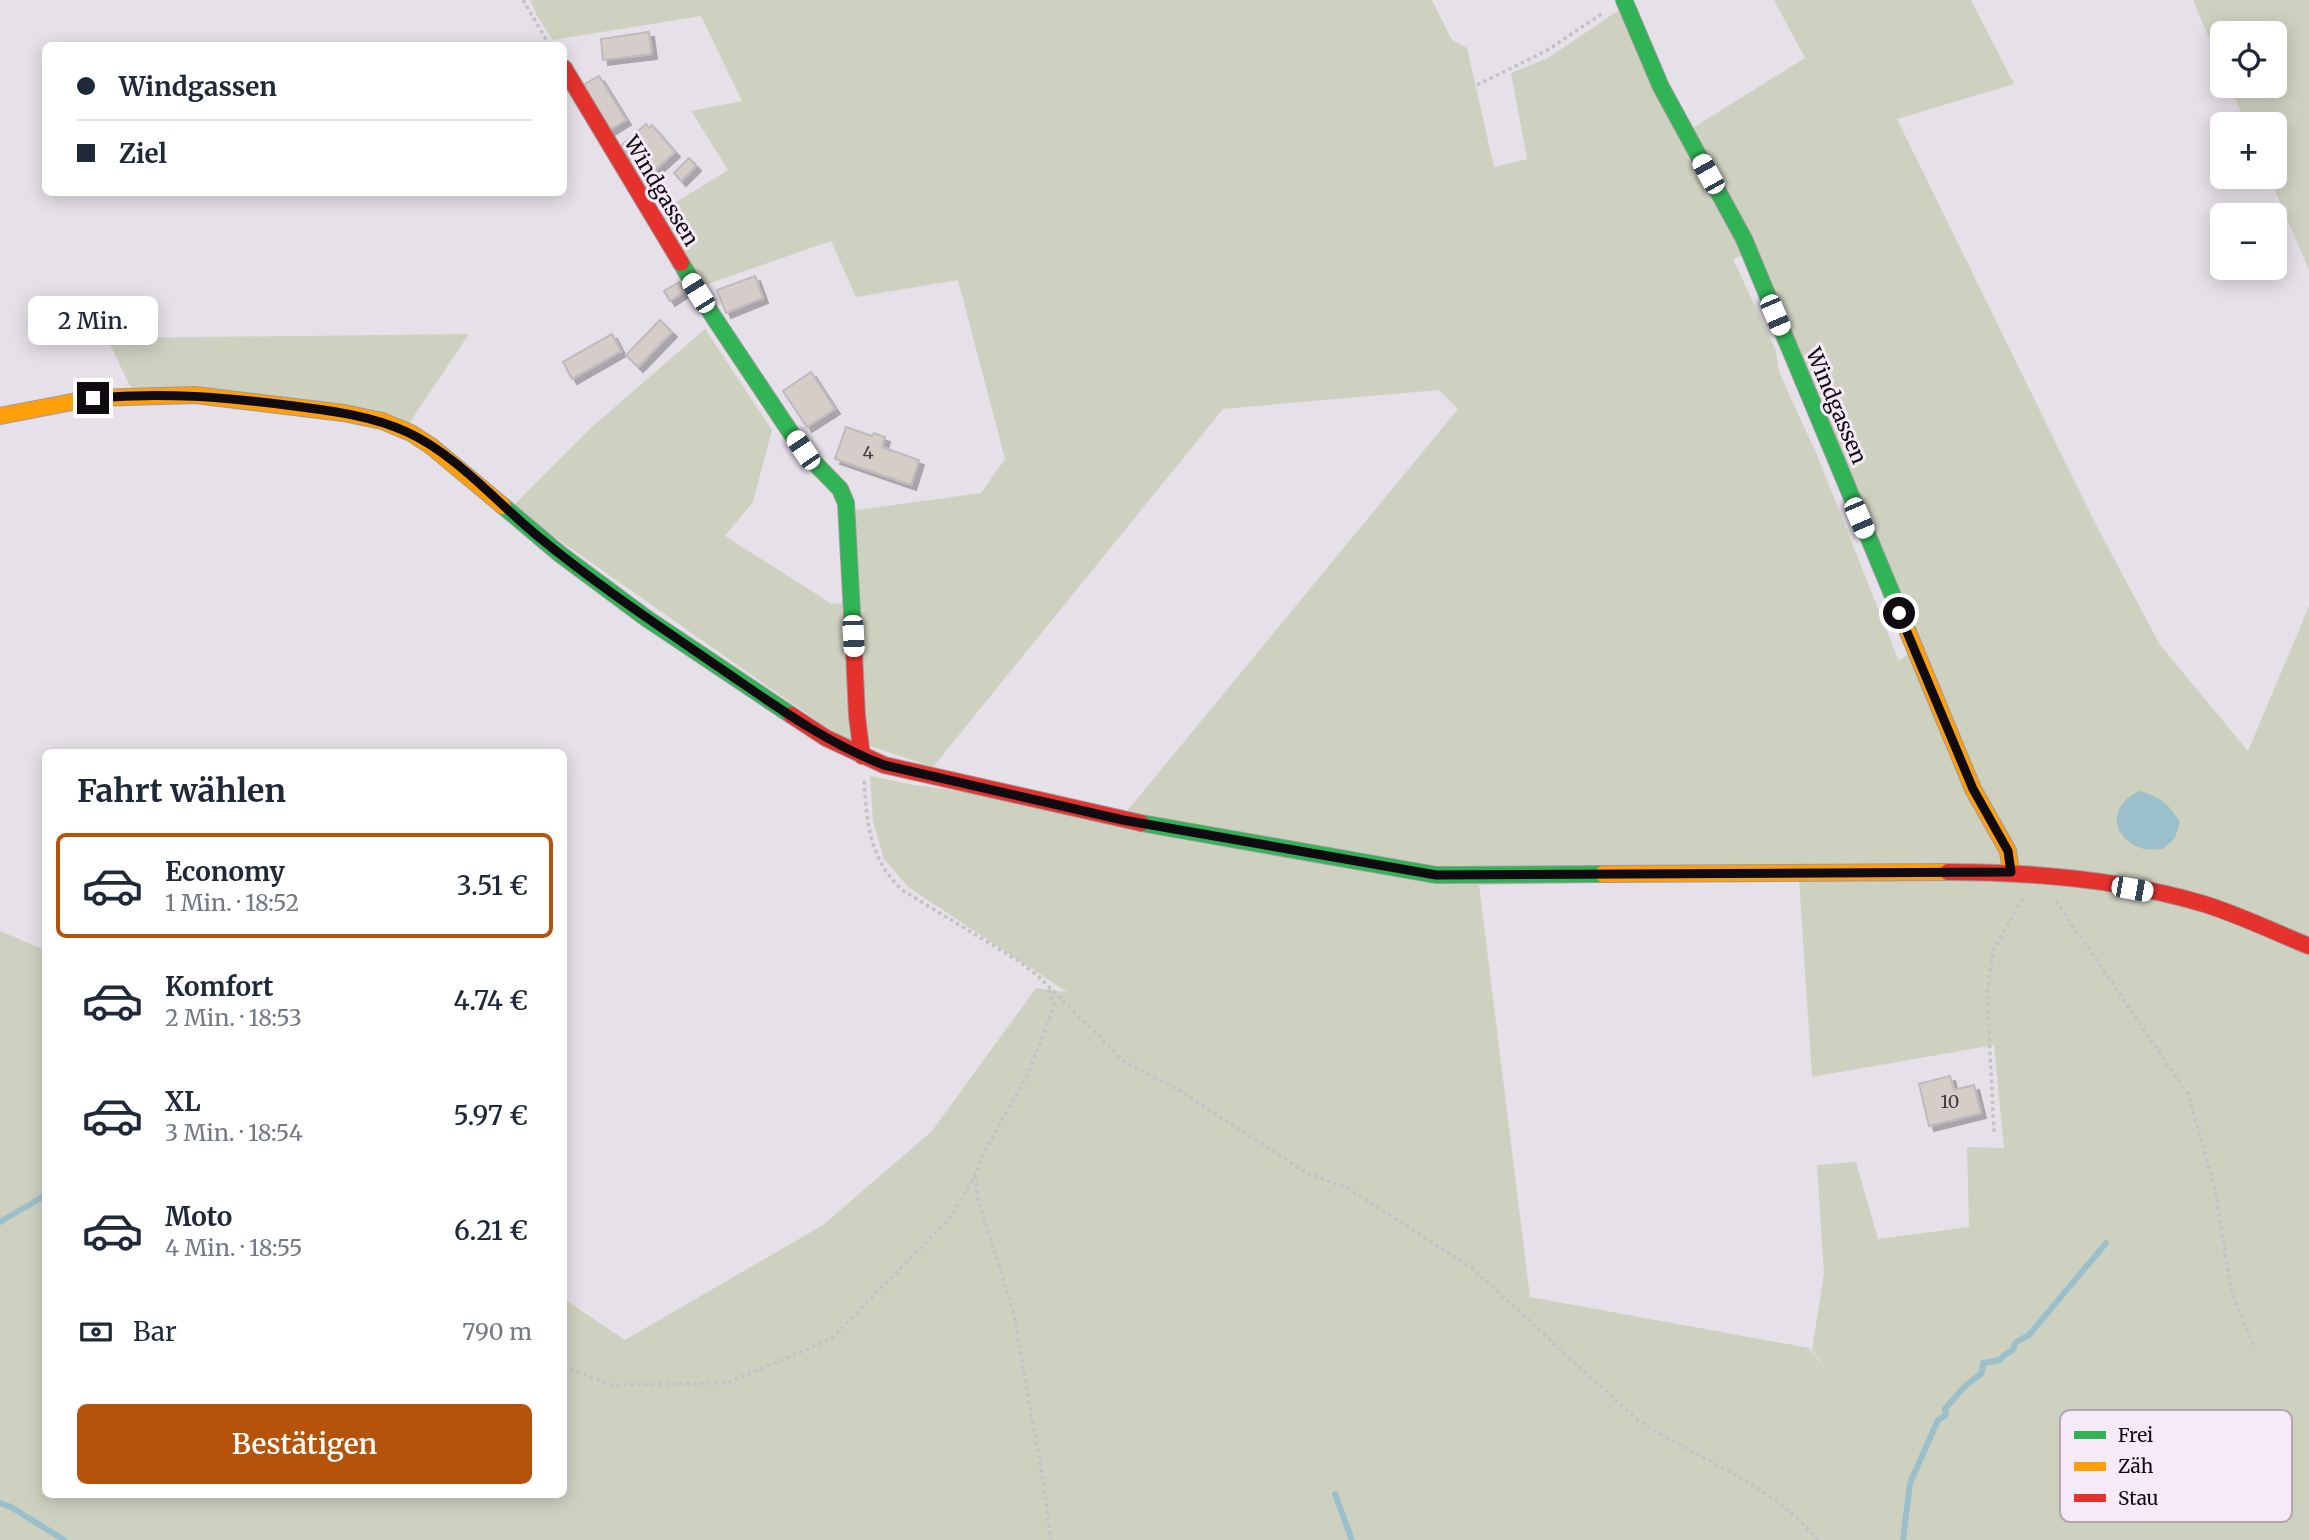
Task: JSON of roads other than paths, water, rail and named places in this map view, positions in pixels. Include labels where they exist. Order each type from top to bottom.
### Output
[{"type":"street","name":"Windgassen","points":[[1618,4],[1744,239],[1973,789],[2008,851],[2011,872]]},
{"type":"street","name":"Windgassen","points":[[567,73],[711,313],[803,450],[840,489],[846,503],[857,716],[862,756]]},
{"type":"street","points":[[0,416],[93,398],[195,395],[344,413],[382,421],[411,433],[431,446],[560,554],[646,618],[805,726],[884,765],[1123,820],[1436,875],[2037,874],[2189,900],[2309,946]]},
{"type":"water","points":[[2139,791],[2163,802],[2180,822],[2175,838],[2163,849],[2149,850],[2130,843],[2118,828],[2118,812],[2122,804]]},
{"type":"waterway","points":[[0,1222],[42,1197]]},
{"type":"waterway","points":[[1903,1540],[1910,1483],[1938,1420],[1946,1415],[1945,1409],[1965,1386],[1982,1373],[1983,1363],[2000,1360],[2013,1350],[2015,1343],[2029,1335],[2106,1243]]},
{"type":"waterway","points":[[1335,1494],[1352,1540]]},
{"type":"waterway","points":[[0,1503],[64,1540]]}]
